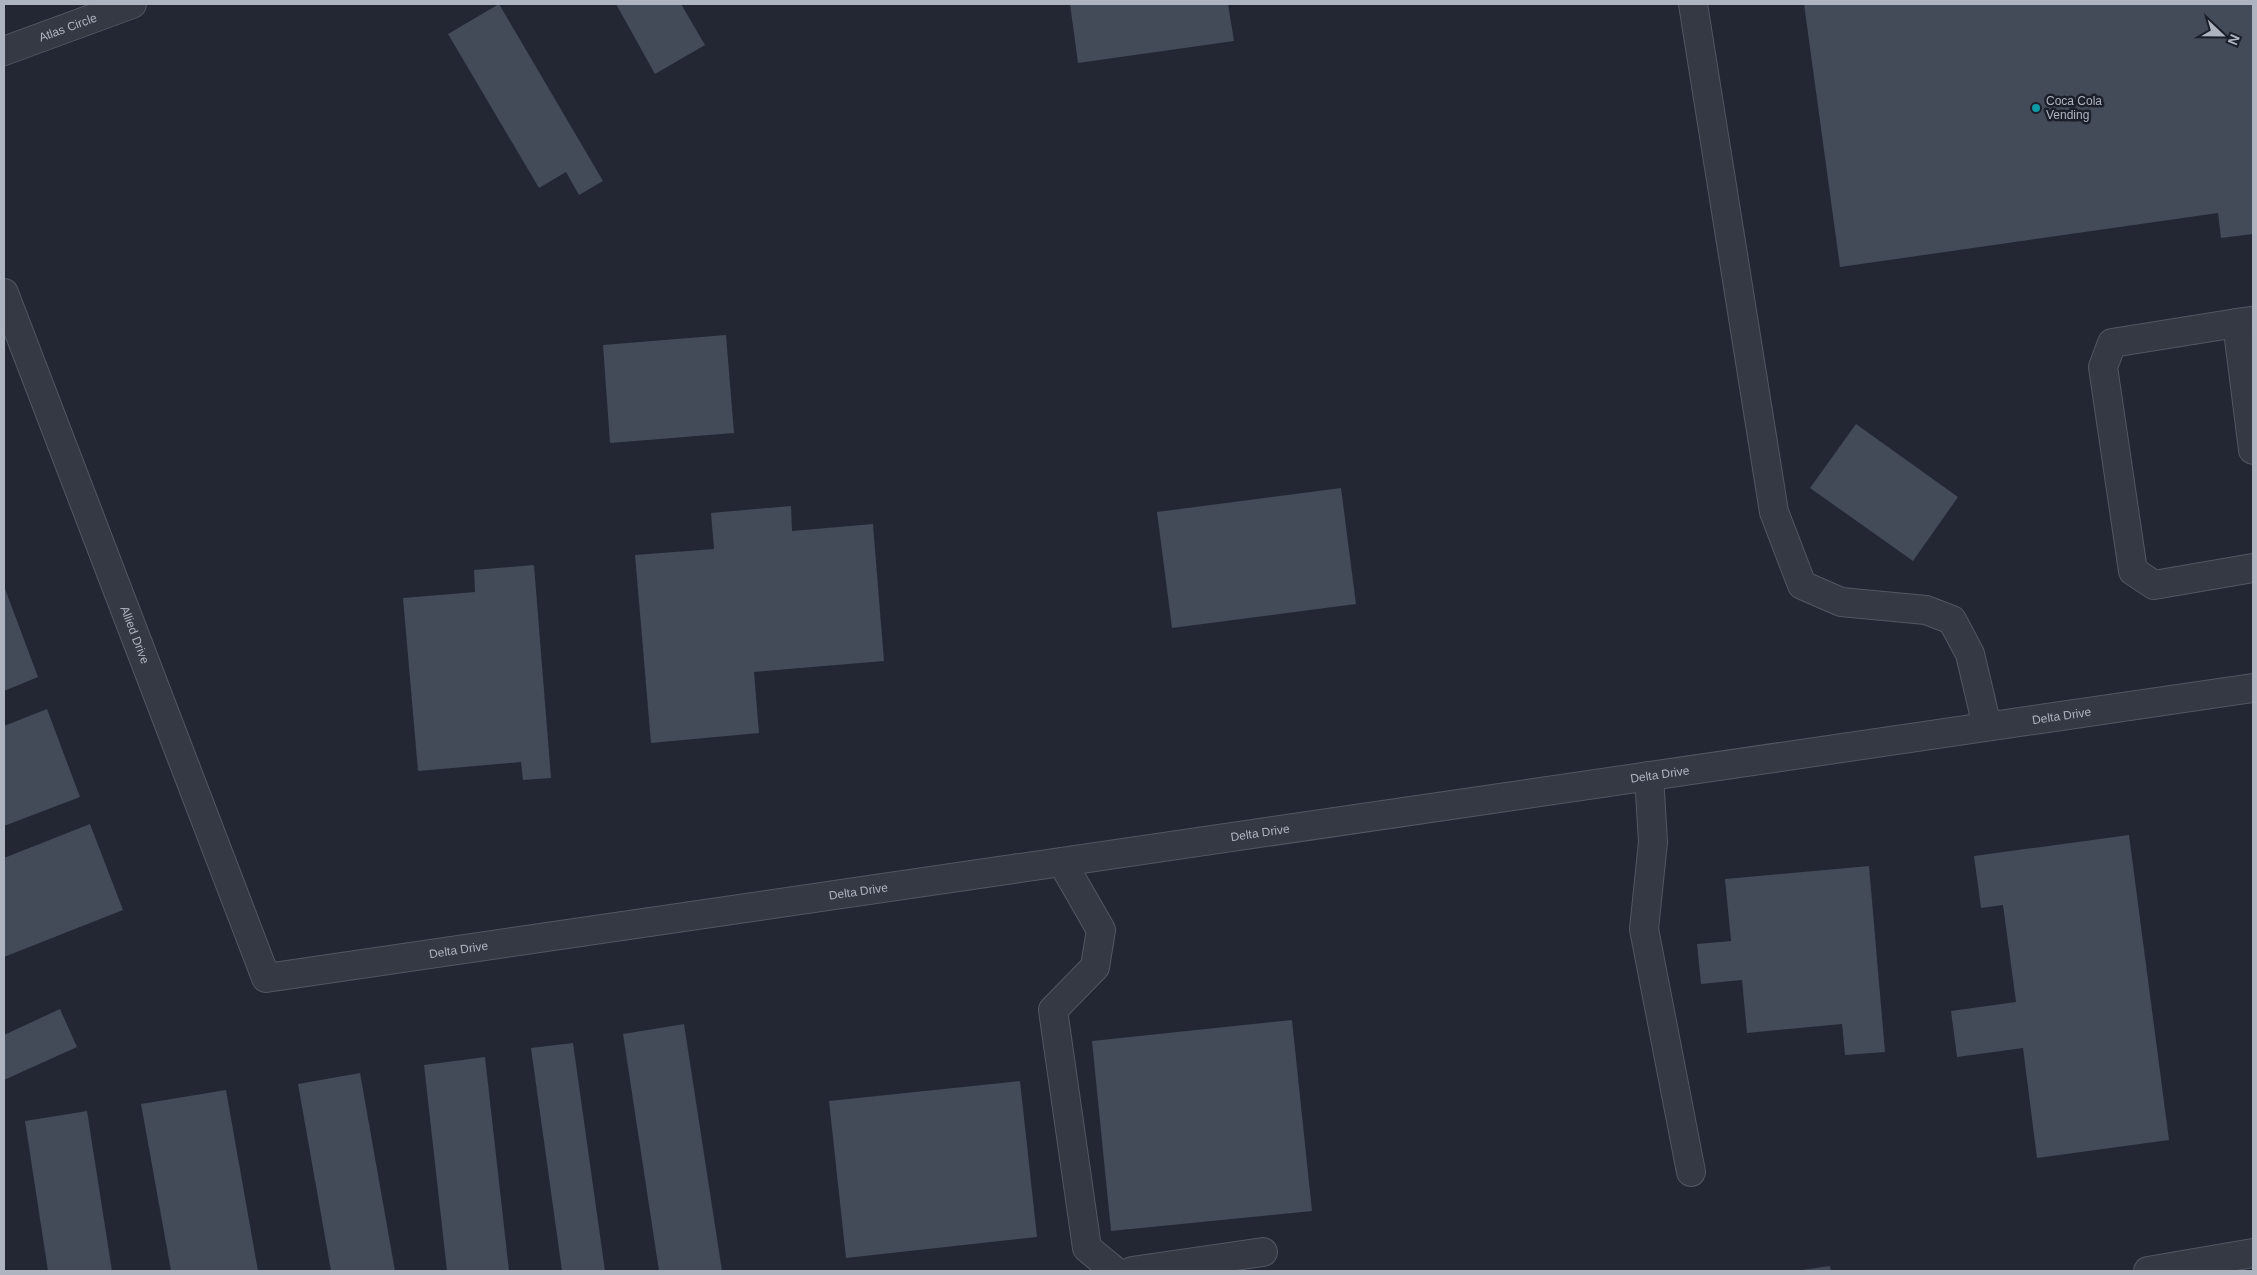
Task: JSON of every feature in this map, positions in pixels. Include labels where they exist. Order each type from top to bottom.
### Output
[{"type":"street","name":"Atlas Circle","points":[[4,51],[132,4]]},
{"type":"street","points":[[1693,4],[1774,512],[1802,585],[1841,602],[1926,610],[1952,620],[1970,654],[1987,726]]},
{"type":"street","name":"Allied Drive","points":[[4,293],[266,978]]},
{"type":"street","points":[[2253,450],[2245,322],[2112,343],[2103,367],[2133,571],[2154,585],[2253,568]]},
{"type":"street","name":"Delta Drive","points":[[266,978],[2253,688]]},
{"type":"street","points":[[1649,776],[1653,842],[1644,929],[1691,1172]]},
{"type":"street","points":[[1062,862],[1101,930],[1095,967],[1052,1010],[1087,1248],[1115,1271]]},
{"type":"street","points":[[1132,1271],[1263,1252]]},
{"type":"street","points":[[2148,1271],[2253,1253]]},
{"type":"building","points":[[499,4],[603,181],[579,195],[566,172],[539,188],[448,34]]},
{"type":"building","points":[[616,4],[681,4],[705,45],[655,74]]},
{"type":"building","points":[[1070,4],[1228,4],[1234,41],[1078,63]]},
{"type":"building","name":"Coca Cola Vending","points":[[1804,4],[2253,4],[2253,234],[2221,238],[2218,213],[1840,267]]},
{"type":"building","points":[[726,335],[734,433],[610,443],[603,345]]},
{"type":"building","points":[[1856,424],[1958,497],[1913,561],[1810,488]]},
{"type":"building","points":[[1341,488],[1356,604],[1172,628],[1157,512]]},
{"type":"building","points":[[791,506],[792,531],[873,524],[884,661],[754,672],[759,733],[651,743],[635,555],[714,549],[711,513]]},
{"type":"building","points":[[534,565],[551,778],[523,780],[521,762],[418,771],[403,598],[475,592],[474,570]]},
{"type":"building","points":[[4,586],[38,677],[4,691]]},
{"type":"building","points":[[47,709],[80,797],[4,826],[4,726]]},
{"type":"building","points":[[90,824],[123,910],[4,957],[4,858]]},
{"type":"building","points":[[2129,835],[2169,1140],[2037,1158],[2023,1048],[1957,1057],[1951,1011],[2016,1002],[2003,905],[1981,908],[1974,856]]},
{"type":"building","points":[[1869,866],[1885,1052],[1845,1055],[1842,1024],[1747,1033],[1742,980],[1701,984],[1697,944],[1731,941],[1725,879]]},
{"type":"building","points":[[60,1009],[77,1047],[4,1080],[4,1035]]},
{"type":"building","points":[[1292,1020],[1312,1211],[1111,1231],[1092,1041]]},
{"type":"building","points":[[684,1024],[722,1271],[659,1271],[623,1034]]},
{"type":"building","points":[[573,1043],[605,1271],[562,1271],[531,1048]]},
{"type":"building","points":[[485,1057],[509,1271],[447,1271],[424,1065]]},
{"type":"building","points":[[360,1073],[395,1271],[331,1271],[298,1084]]},
{"type":"building","points":[[1020,1081],[1037,1237],[846,1258],[829,1101]]},
{"type":"building","points":[[226,1090],[258,1271],[171,1271],[141,1104]]},
{"type":"building","points":[[87,1111],[112,1271],[48,1271],[25,1121]]},
{"type":"building","points":[[1830,1266],[1831,1271],[1802,1270]]},
{"type":"place","name":"Coca Cola Vending","points":[[2036,108]]}]
